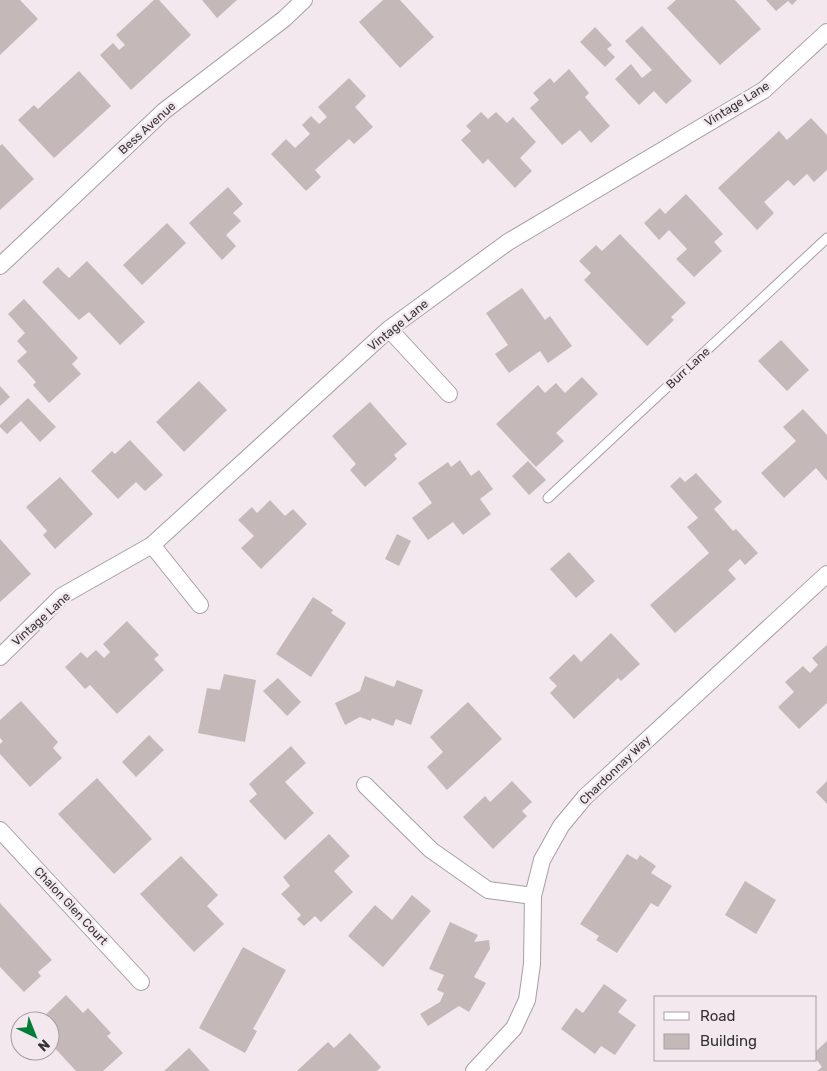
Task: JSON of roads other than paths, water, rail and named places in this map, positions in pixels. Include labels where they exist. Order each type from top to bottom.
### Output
[{"type":"street","name":"Bess Avenue","points":[[0,266],[164,111],[284,19],[304,0]]},
{"type":"street","name":"Vintage Lane","points":[[0,657],[62,596],[152,545],[389,329],[508,242],[764,90],[827,32]]},
{"type":"street","points":[[389,329],[449,394]]},
{"type":"street","points":[[152,545],[200,605]]},
{"type":"street","name":"Chardonnay Way","points":[[474,1071],[514,1028],[527,1000],[532,964],[534,896],[542,860],[561,826],[585,797],[827,574]]},
{"type":"street","points":[[366,785],[431,850],[488,890],[534,896]]},
{"type":"street","name":"Chalon Glen Court","points":[[0,830],[141,982]]},
{"type":"lane","name":"Burr Lane","points":[[548,498],[827,238]]}]
